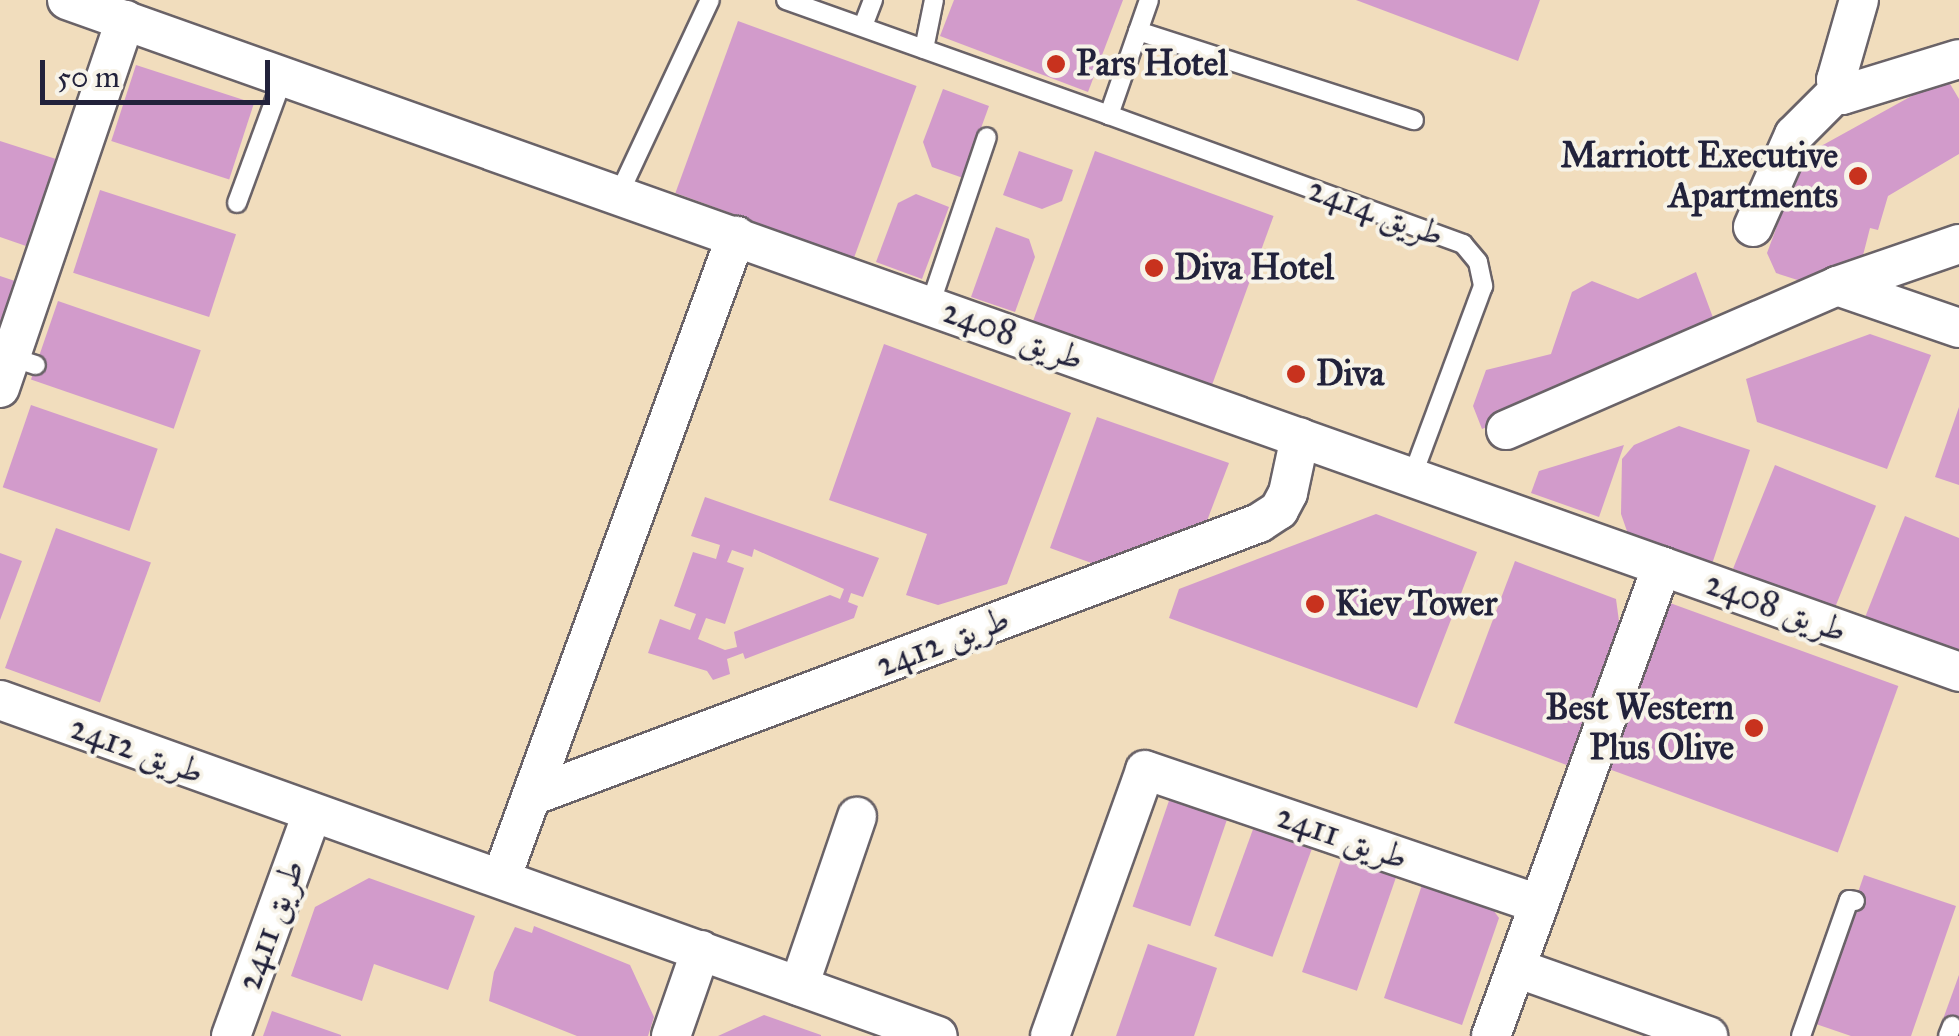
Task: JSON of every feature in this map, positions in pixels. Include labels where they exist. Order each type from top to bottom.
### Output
[{"type":"street","name":"طريق 2408","points":[[67,0],[1959,672]]},
{"type":"street","points":[[1753,228],[1794,135],[1838,91],[1859,0]]},
{"type":"street","points":[[16,370],[40,311],[125,20]]},
{"type":"street","points":[[1838,91],[1852,97],[1959,58]]},
{"type":"street","points":[[502,879],[736,236]]},
{"type":"street","points":[[1506,430],[1838,286],[1959,244]]},
{"type":"street","points":[[1838,286],[1959,328]]},
{"type":"street","name":"طريق 2412","points":[[532,796],[1259,523],[1279,510],[1288,493],[1300,437]]},
{"type":"street","points":[[1491,1036],[1662,566]]},
{"type":"street","name":"طريق 2412","points":[[0,700],[938,1036]]},
{"type":"street","name":"طريق 2411","points":[[1050,1036],[1145,770],[1539,904]]},
{"type":"street","name":"طريق 2411","points":[[231,1036],[312,814]]},
{"type":"street","points":[[799,986],[857,817]]},
{"type":"street","points":[[671,1036],[701,950]]},
{"type":"street","points":[[1516,968],[1708,1036]]},
{"type":"lane","points":[[620,194],[710,0]]},
{"type":"lane","name":"طريق 2414","points":[[786,0],[1463,244],[1478,262],[1482,286],[1412,477]]},
{"type":"lane","points":[[863,26],[873,0]]},
{"type":"lane","points":[[924,49],[934,0]]},
{"type":"lane","points":[[1109,115],[1149,0]]},
{"type":"lane","points":[[1138,32],[1414,120]]},
{"type":"lane","points":[[237,203],[284,75]]},
{"type":"lane","points":[[930,305],[988,137]]},
{"type":"lane","points":[[1801,1036],[1849,900],[1855,901]]},
{"type":"building","name":"Pars Hotel","points":[[954,0],[1123,0],[1088,92],[940,36]]},
{"type":"building","points":[[1356,0],[1540,0],[1518,61]]},
{"type":"building","points":[[738,21],[917,86],[854,258],[675,193]]},
{"type":"building","points":[[136,65],[254,103],[229,179],[111,141]]},
{"type":"building","name":"Marriott Executive Apartments","points":[[1946,77],[1959,99],[1959,154],[1888,196],[1878,230],[1870,228],[1858,275],[1810,284],[1776,273],[1767,253],[1803,156]]},
{"type":"building","points":[[943,89],[989,106],[963,178],[932,167],[923,142]]},
{"type":"building","points":[[0,141],[56,159],[26,246],[0,237]]},
{"type":"building","points":[[1019,151],[1073,170],[1062,201],[1042,209],[1003,195]]},
{"type":"building","name":"Diva Hotel","points":[[1095,151],[1274,216],[1212,386],[1033,321]]},
{"type":"building","points":[[100,190],[236,234],[209,317],[73,273]]},
{"type":"building","points":[[916,194],[949,207],[922,279],[876,262],[898,203]]},
{"type":"building","points":[[996,227],[1029,239],[1035,257],[1015,312],[971,297]]},
{"type":"building","points":[[1696,272],[1718,331],[1482,429],[1473,406],[1486,370],[1551,354],[1572,292],[1592,281],[1638,299]]},
{"type":"building","points":[[0,276],[18,282],[0,331]]},
{"type":"building","points":[[58,301],[201,350],[174,429],[31,379]]},
{"type":"building","points":[[1870,334],[1931,355],[1887,469],[1757,422],[1746,379]]},
{"type":"building","points":[[884,344],[1071,413],[1007,584],[938,605],[906,595],[927,534],[829,500]]},
{"type":"building","points":[[31,405],[158,449],[129,531],[3,487]]},
{"type":"building","points":[[1959,407],[1959,485],[1935,477]]},
{"type":"building","points":[[1097,417],[1229,463],[1205,526],[1108,569],[1050,548]]},
{"type":"building","points":[[1679,426],[1750,450],[1712,564],[1628,534],[1621,514],[1622,459],[1634,445]]},
{"type":"building","points":[[1624,445],[1599,517],[1531,493],[1539,471]]},
{"type":"building","points":[[1775,465],[1876,506],[1834,610],[1733,569]]},
{"type":"building","points":[[705,497],[879,558],[863,597],[851,593],[848,602],[858,606],[854,618],[745,659],[743,653],[727,659],[730,674],[713,680],[707,671],[648,653],[660,619],[690,630],[696,614],[674,606],[693,552],[716,559],[720,545],[691,536]],"holes":[[[754,549],[844,589],[840,599],[830,595],[734,632],[737,647],[725,650],[698,639],[706,618],[725,624],[744,568],[727,562],[732,550],[752,557]]]},
{"type":"building","name":"Kiev Tower","points":[[1376,514],[1477,552],[1417,708],[1169,618],[1179,589]]},
{"type":"building","points":[[1905,516],[1959,538],[1959,658],[1864,620]]},
{"type":"building","points":[[56,528],[151,563],[100,703],[5,668]]},
{"type":"building","points":[[0,553],[22,561],[0,620]]},
{"type":"building","points":[[1515,561],[1616,599],[1621,636],[1572,767],[1454,723]]},
{"type":"building","name":"Best Western Plus Olive","points":[[1670,603],[1898,686],[1838,852],[1609,769]]},
{"type":"building","points":[[1172,792],[1230,812],[1190,926],[1133,906]]},
{"type":"building","points":[[1256,821],[1314,842],[1273,957],[1214,936]]},
{"type":"building","points":[[1344,850],[1399,869],[1357,991],[1302,972]]},
{"type":"building","points":[[1864,875],[1956,906],[1911,1036],[1851,1036],[1813,1023]]},
{"type":"building","points":[[1425,876],[1479,890],[1499,918],[1462,1025],[1384,998]]},
{"type":"building","points":[[369,878],[475,916],[448,990],[374,964],[362,1001],[291,976],[315,907]]},
{"type":"building","points":[[534,926],[630,965],[654,1017],[648,1036],[577,1036],[489,1001],[494,972],[515,927],[532,933]]},
{"type":"building","points":[[1148,944],[1217,968],[1194,1036],[1116,1036]]},
{"type":"building","points":[[1959,975],[1959,1029],[1942,1022]]},
{"type":"building","points":[[272,1011],[341,1035],[341,1036],[263,1036]]},
{"type":"building","points":[[764,1015],[821,1035],[821,1036],[718,1036]]},
{"type":"place","name":"Pars Hotel","points":[[1056,64]]},
{"type":"place","name":"Marriott Executive Apartments","points":[[1858,176]]},
{"type":"place","name":"Diva Hotel","points":[[1154,268]]},
{"type":"place","name":"Diva","points":[[1296,374]]},
{"type":"place","name":"Kiev Tower","points":[[1315,604]]},
{"type":"place","name":"Best Western Plus Olive","points":[[1754,728]]}]
